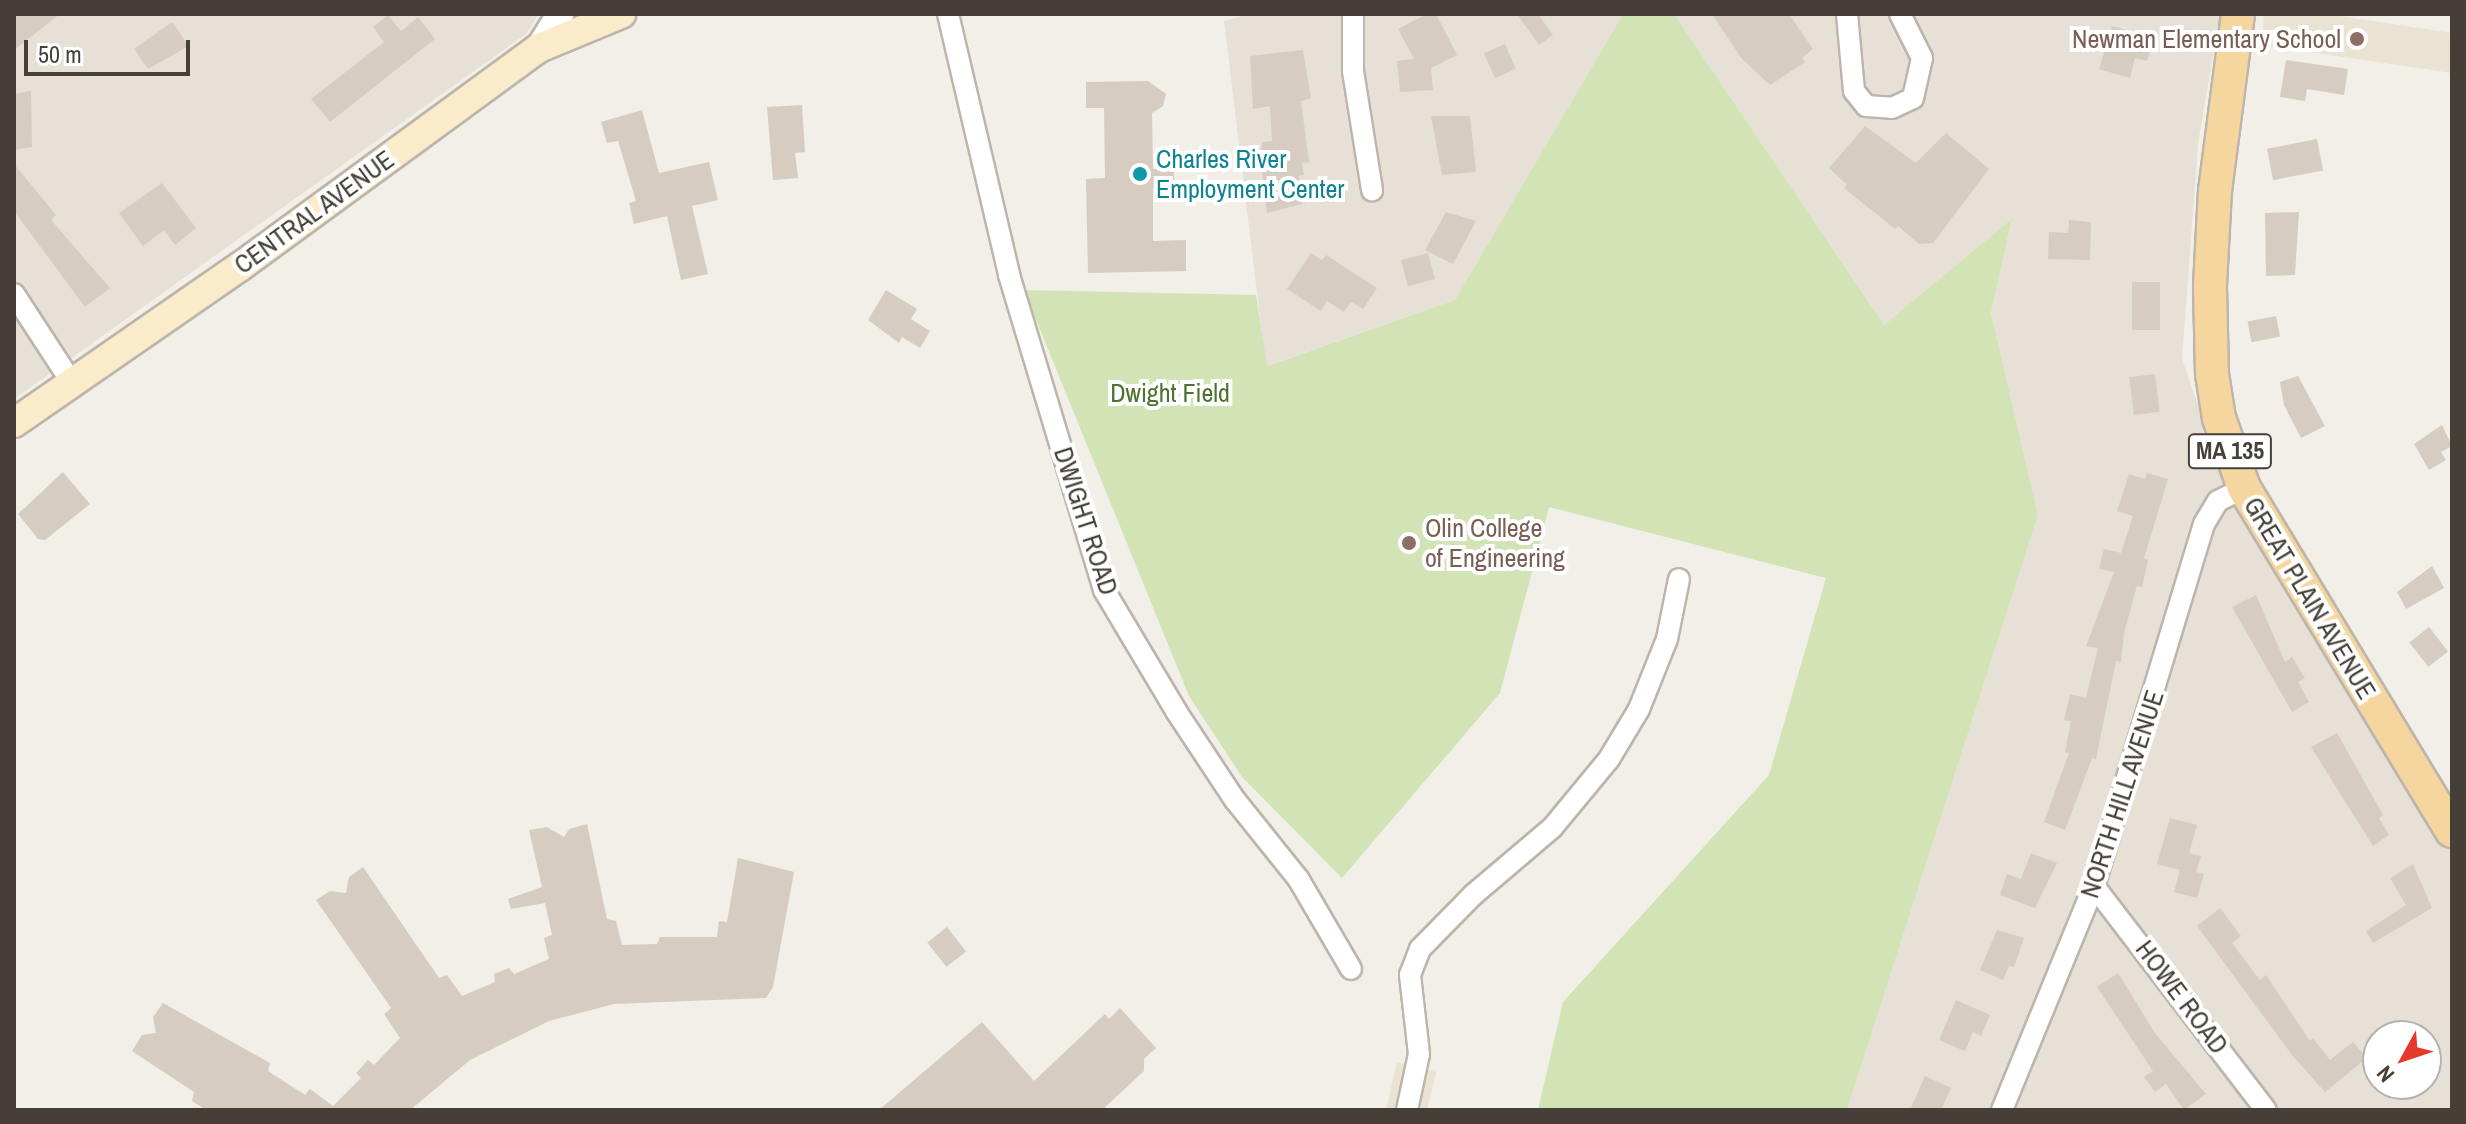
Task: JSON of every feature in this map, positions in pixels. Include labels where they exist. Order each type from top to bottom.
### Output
[{"type":"main road","name":"CENTRAL AVENUE","points":[[14,423],[539,48],[621,14]]},
{"type":"main road","name":"GREAT PLAIN AVENUE","points":[[2238,14],[2215,190],[2210,287],[2212,374],[2219,418],[2244,488],[2452,831]]},
{"type":"street","points":[[539,48],[560,14]]},
{"type":"street","name":"DWIGHT ROAD","points":[[948,14],[1009,275],[1104,590],[1176,711],[1235,800],[1299,880],[1351,969]]},
{"type":"street","points":[[1353,14],[1353,71],[1372,190]]},
{"type":"street","points":[[1847,14],[1854,91],[1866,106],[1892,108],[1913,98],[1922,58],[1900,14]]},
{"type":"street","points":[[14,294],[72,383]]},
{"type":"street","name":"NORTH HILL AVENUE","points":[[2002,1110],[2094,886],[2204,524],[2218,501],[2244,488]]},
{"type":"street","points":[[1407,1110],[1419,1054],[1410,975],[1420,949],[1473,895],[1552,828],[1609,759],[1639,709],[1667,639],[1679,579]]},
{"type":"street","name":"HOWE ROAD","points":[[2094,886],[2266,1110]]},
{"type":"shaded area","points":[[14,14],[539,14],[526,34],[14,399]]},
{"type":"shaded area","points":[[1249,14],[1623,14],[1455,300],[1266,366],[1224,21]]},
{"type":"shaded area","points":[[1674,14],[2220,14],[2198,144],[2182,359],[2213,448],[2452,854],[2452,1110],[1847,1110],[2038,515],[1991,313],[2012,220],[1884,325]]},
{"type":"shaded area","name":"Newman Elementary School","points":[[2264,14],[2326,14],[2452,33],[2452,73],[2262,45]]},
{"type":"shaded area","points":[[1397,1062],[1436,1072],[1427,1110],[1386,1110]]},
{"type":"green space","name":"Olin College of Engineering","points":[[1623,14],[1674,14],[1884,325],[2012,219],[1991,313],[2038,515],[1847,1110],[1538,1110],[1563,1002],[1769,775],[1826,578],[1549,507],[1500,693],[1342,878],[1242,777],[1189,696],[1024,290],[1256,295],[1267,366],[1455,300]]},
{"type":"building","points":[[14,14],[60,14],[14,50]]},
{"type":"building","points":[[1427,14],[1436,14],[1457,55],[1431,68],[1433,90],[1400,92],[1397,61],[1414,59],[1398,29]]},
{"type":"building","points":[[1517,14],[1538,14],[1553,35],[1539,45]]},
{"type":"building","points":[[1712,14],[1789,14],[1813,49],[1802,58],[1805,62],[1770,85],[1742,59]]},
{"type":"building","points":[[388,15],[401,31],[418,17],[435,39],[330,122],[311,99],[384,42],[373,27]]},
{"type":"building","points":[[172,22],[189,46],[148,69],[134,49]]},
{"type":"building","points":[[2112,26],[2154,38],[2147,61],[2135,58],[2130,78],[2099,69]]},
{"type":"building","points":[[1505,44],[1516,69],[1495,78],[1484,53]]},
{"type":"building","points":[[1303,50],[1311,99],[1301,101],[1309,162],[1302,163],[1304,175],[1299,176],[1302,204],[1267,213],[1261,162],[1262,142],[1272,141],[1270,106],[1253,109],[1250,56]]},
{"type":"building","points":[[2286,60],[2348,69],[2344,95],[2307,89],[2305,101],[2280,97]]},
{"type":"building","name":"Charles River Employment Center","points":[[1148,81],[1166,94],[1163,106],[1152,113],[1153,169],[1174,168],[1174,188],[1153,188],[1153,241],[1186,240],[1186,271],[1088,273],[1086,179],[1105,178],[1104,108],[1086,108],[1086,82]]},
{"type":"building","points":[[31,91],[32,147],[14,150],[14,94]]},
{"type":"building","points":[[802,105],[805,152],[795,153],[798,178],[773,180],[767,107]]},
{"type":"building","points":[[642,110],[659,173],[709,162],[718,200],[692,206],[708,274],[681,280],[667,216],[634,224],[629,203],[636,201],[618,141],[607,143],[601,122]]},
{"type":"building","points":[[1431,116],[1470,116],[1476,172],[1442,175]]},
{"type":"building","points":[[1865,126],[1916,163],[1946,133],[1989,169],[1933,243],[1919,244],[1898,226],[1895,229],[1844,188],[1847,185],[1829,168]]},
{"type":"building","points":[[2317,139],[2323,170],[2273,180],[2267,149]]},
{"type":"building","points":[[14,164],[56,215],[51,220],[110,288],[85,307],[14,211]]},
{"type":"building","points":[[162,183],[196,228],[175,245],[164,230],[143,246],[119,213]]},
{"type":"building","points":[[1446,212],[1476,221],[1453,264],[1425,250]]},
{"type":"building","points":[[2299,212],[2295,275],[2266,276],[2265,213]]},
{"type":"building","points":[[2069,220],[2091,222],[2090,260],[2048,259],[2049,232],[2068,233]]},
{"type":"building","points":[[1311,253],[1322,260],[1326,255],[1377,288],[1363,309],[1351,302],[1344,312],[1327,301],[1321,311],[1287,289]]},
{"type":"building","points":[[1428,253],[1435,279],[1408,286],[1401,260]]},
{"type":"building","points":[[2132,282],[2160,282],[2160,330],[2132,330]]},
{"type":"building","points":[[886,290],[917,309],[911,319],[930,331],[920,348],[902,337],[899,343],[868,320]]},
{"type":"building","points":[[2276,316],[2280,337],[2252,342],[2248,322]]},
{"type":"building","points":[[2155,374],[2160,412],[2134,415],[2129,377]]},
{"type":"building","points":[[2298,376],[2325,426],[2301,438],[2284,405],[2280,382]]},
{"type":"building","points":[[2442,425],[2452,446],[2441,452],[2446,460],[2429,470],[2414,444]]},
{"type":"building","points":[[63,472],[90,504],[45,540],[38,539],[18,514]]},
{"type":"building","points":[[2147,473],[2168,479],[2144,558],[2148,560],[2142,587],[2137,586],[2124,633],[2121,662],[2116,661],[2096,759],[2092,758],[2065,830],[2044,822],[2069,753],[2065,752],[2071,721],[2064,720],[2070,694],[2086,698],[2098,648],[2086,646],[2114,572],[2099,569],[2104,549],[2121,553],[2133,516],[2117,511],[2129,474],[2145,479]]},
{"type":"building","points":[[2432,566],[2444,588],[2406,609],[2397,592]]},
{"type":"building","points":[[2256,595],[2285,662],[2292,657],[2305,678],[2298,682],[2309,702],[2292,712],[2232,607]]},
{"type":"building","points":[[2429,627],[2448,651],[2428,667],[2409,642]]},
{"type":"building","points":[[2337,733],[2383,815],[2379,818],[2389,835],[2373,846],[2311,747]]},
{"type":"building","points":[[2170,818],[2197,825],[2189,853],[2201,856],[2196,872],[2204,874],[2197,898],[2174,892],[2180,870],[2157,864]]},
{"type":"building","points":[[587,824],[607,919],[616,921],[622,945],[657,944],[660,937],[717,937],[719,921],[727,922],[738,858],[794,872],[773,987],[766,998],[614,1004],[549,1021],[470,1060],[410,1110],[206,1110],[192,1101],[194,1092],[132,1051],[142,1035],[156,1033],[153,1017],[163,1003],[270,1063],[268,1071],[305,1095],[310,1089],[333,1106],[361,1078],[356,1073],[368,1060],[374,1065],[400,1038],[384,1014],[391,1008],[316,900],[330,891],[346,893],[349,877],[363,867],[439,978],[447,975],[462,996],[495,982],[494,974],[509,968],[514,974],[549,959],[544,938],[552,935],[545,903],[511,909],[508,899],[542,887],[529,830],[547,827],[564,837],[569,829]]},
{"type":"building","points":[[2031,853],[2057,863],[2035,908],[2000,895],[2007,874],[2021,879]]},
{"type":"building","points":[[2413,864],[2432,908],[2373,943],[2366,931],[2406,905],[2390,878]]},
{"type":"building","points":[[2220,908],[2241,936],[2232,943],[2260,980],[2266,975],[2310,1041],[2313,1038],[2330,1060],[2353,1042],[2362,1052],[2362,1062],[2325,1092],[2292,1055],[2197,926]]},
{"type":"building","points":[[947,927],[966,951],[946,967],[927,942]]},
{"type":"building","points":[[1997,930],[2024,938],[2014,967],[2009,966],[2003,980],[1980,970]]},
{"type":"building","points":[[2118,973],[2155,1033],[2206,1094],[2184,1110],[2166,1084],[2155,1092],[2144,1077],[2153,1071],[2097,987]]},
{"type":"building","points":[[1956,1000],[1990,1015],[1981,1036],[1973,1032],[1965,1051],[1939,1040]]},
{"type":"building","points":[[1120,1008],[1156,1048],[1144,1059],[1144,1071],[1102,1110],[879,1110],[982,1022],[1034,1081],[1105,1014],[1109,1019]]},
{"type":"building","points":[[1925,1076],[1951,1088],[1941,1110],[1910,1110]]},
{"type":"place","name":"Newman Elementary School","points":[[2357,39]]},
{"type":"place","name":"Charles River Employment Center","points":[[1140,174]]},
{"type":"place","name":"Olin College of Engineering","points":[[1409,543]]},
{"type":"park label","name":"Dwight Field","points":[[1170,393]]}]
